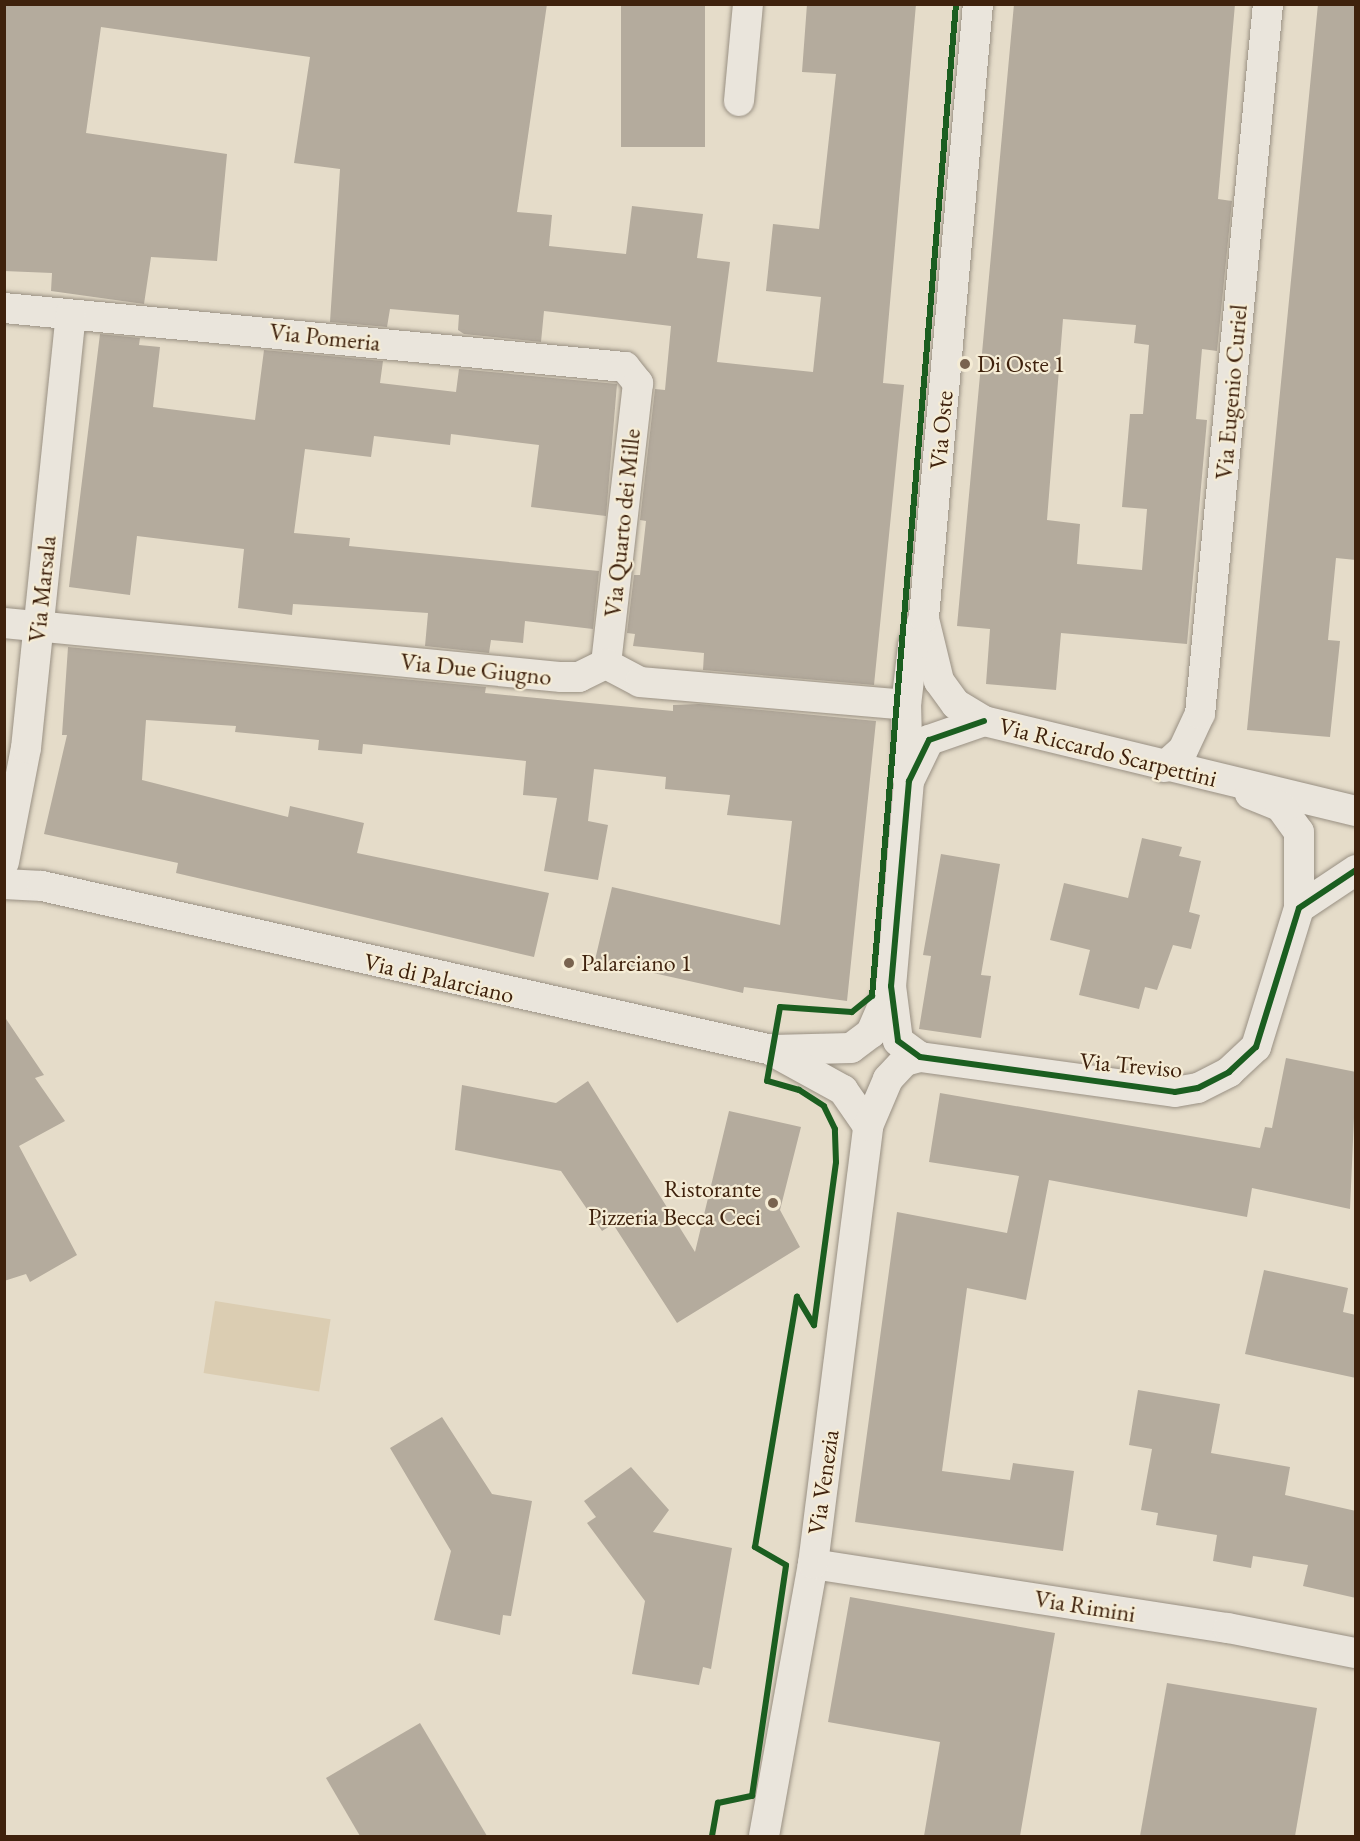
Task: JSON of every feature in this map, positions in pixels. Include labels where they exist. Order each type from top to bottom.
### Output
[{"type":"street","points":[[739,101],[748,4]]},
{"type":"street","name":"Via Oste","points":[[909,782],[903,762],[906,705],[913,646],[924,617],[978,4]]},
{"type":"street","name":"Via Eugenio Curiel","points":[[1164,767],[1183,750],[1200,714],[1268,4]]},
{"type":"street","name":"Via Pomeria","points":[[4,308],[242,328],[616,365],[638,383]]},
{"type":"street","name":"Via Marsala","points":[[4,862],[19,808],[71,315]]},
{"type":"street","name":"Via Quarto dei Mille","points":[[606,664],[638,383]]},
{"type":"street","name":"Via Riccardo Scarpettini","points":[[924,617],[939,681],[956,704],[984,721],[1214,780],[1291,792],[1356,811]]},
{"type":"street","name":"Via Due Giugno","points":[[4,623],[561,677],[579,677],[606,664]]},
{"type":"street","points":[[606,664],[640,682],[906,705]]},
{"type":"street","name":"Via Oste","points":[[920,1057],[898,1041],[891,986],[909,782],[929,740],[984,721]]},
{"type":"street","name":"Via Treviso","points":[[920,1057],[1175,1092],[1198,1088],[1229,1072],[1256,1047],[1299,908],[1302,850],[1292,819],[1280,806],[1214,780]]},
{"type":"street","points":[[1299,908],[1356,870]]},
{"type":"street","name":"Via di Palarciano","points":[[4,884],[42,886],[771,1050],[851,1048],[871,1033]]},
{"type":"street","name":"Via Oste","points":[[871,1033],[891,986]]},
{"type":"street","points":[[771,1050],[843,1090],[868,1126]]},
{"type":"street","name":"Via Venezia","points":[[764,1836],[813,1564],[868,1126],[888,1079],[905,1061],[920,1057]]},
{"type":"street","name":"Via Rimini","points":[[813,1564],[1228,1628],[1356,1653]]},
{"type":"shaded area","points":[[215,1301],[331,1319],[319,1391],[204,1373]]},
{"type":"building","points":[[4,4],[547,4],[517,212],[552,215],[549,246],[626,254],[632,206],[703,214],[697,258],[730,262],[717,362],[813,372],[821,297],[766,291],[773,224],[819,229],[836,74],[802,72],[807,4],[916,4],[883,383],[904,385],[874,685],[703,670],[704,653],[633,646],[635,634],[627,633],[634,575],[640,575],[646,521],[640,520],[655,389],[665,390],[671,326],[544,311],[541,342],[464,334],[458,330],[459,315],[390,309],[387,327],[330,322],[340,169],[294,163],[310,57],[101,27],[86,133],[227,154],[217,261],[151,257],[144,304],[51,291],[52,273],[4,271]]},
{"type":"building","points":[[621,4],[705,4],[705,147],[621,147]]},
{"type":"building","points":[[1014,4],[1235,4],[1218,199],[1232,201],[1217,351],[1202,349],[1196,419],[1207,420],[1187,644],[1061,633],[1056,690],[986,684],[990,629],[957,626]],"holes":[[[1063,319],[1136,325],[1134,343],[1149,345],[1143,414],[1130,414],[1122,507],[1147,509],[1142,570],[1077,564],[1080,524],[1047,520]]]},
{"type":"building","points":[[1318,4],[1356,4],[1356,560],[1336,558],[1328,640],[1340,641],[1330,737],[1247,730]]},
{"type":"building","points":[[100,334],[140,338],[139,345],[160,347],[153,407],[255,420],[264,350],[383,361],[380,383],[456,392],[459,369],[617,384],[606,516],[531,507],[539,445],[451,434],[450,445],[374,436],[371,457],[305,449],[294,533],[350,538],[349,546],[599,571],[593,629],[525,621],[523,643],[491,640],[489,653],[425,646],[428,613],[293,604],[292,615],[238,608],[244,549],[137,536],[130,595],[69,587]]},
{"type":"building","points":[[68,647],[486,687],[485,693],[673,711],[673,705],[699,704],[876,721],[847,1001],[744,987],[743,993],[595,960],[612,887],[780,925],[792,821],[727,815],[730,795],[665,789],[666,777],[594,769],[588,821],[608,825],[598,880],[544,871],[557,798],[523,795],[526,761],[363,744],[362,754],[318,750],[319,740],[235,732],[236,726],[146,720],[142,780],[288,817],[290,806],[364,823],[357,853],[549,893],[534,957],[176,873],[178,863],[44,834],[67,735],[62,735]]},
{"type":"building","points":[[1142,838],[1182,847],[1179,856],[1201,861],[1189,912],[1200,915],[1191,949],[1173,945],[1157,990],[1145,987],[1139,1009],[1079,995],[1090,950],[1050,940],[1064,883],[1128,898]]},
{"type":"building","points":[[941,854],[1000,864],[981,975],[991,976],[981,1038],[919,1029],[931,956],[923,955]]},
{"type":"building","points":[[4,1016],[44,1075],[35,1078],[65,1121],[19,1146],[77,1255],[30,1282],[26,1274],[4,1281]]},
{"type":"building","points":[[1286,1058],[1356,1072],[1350,1209],[1252,1188],[1247,1217],[1049,1180],[1026,1300],[967,1288],[942,1471],[1010,1480],[1013,1463],[1074,1471],[1063,1551],[855,1522],[897,1212],[1007,1233],[1019,1176],[929,1162],[940,1093],[1260,1148],[1265,1127],[1272,1128]]},
{"type":"building","points":[[588,1081],[695,1252],[729,1111],[801,1127],[780,1210],[800,1247],[677,1323],[613,1224],[602,1231],[561,1171],[455,1150],[462,1085],[556,1103]]},
{"type":"building","points":[[1264,1270],[1348,1288],[1343,1312],[1356,1315],[1356,1378],[1245,1354]]},
{"type":"building","points":[[1138,1390],[1220,1404],[1211,1453],[1290,1467],[1285,1495],[1356,1511],[1356,1598],[1303,1586],[1308,1565],[1253,1556],[1251,1568],[1213,1561],[1217,1535],[1156,1525],[1158,1513],[1141,1510],[1152,1449],[1129,1445]]},
{"type":"building","points":[[442,1417],[492,1494],[532,1501],[511,1616],[503,1615],[500,1635],[434,1620],[451,1551],[390,1448]]},
{"type":"building","points":[[631,1467],[669,1510],[653,1532],[732,1548],[711,1669],[703,1667],[699,1685],[632,1674],[645,1601],[587,1523],[596,1517],[584,1501]]},
{"type":"building","points":[[850,1597],[1055,1633],[1020,1836],[924,1836],[940,1742],[828,1722]]},
{"type":"building","points":[[1167,1683],[1317,1708],[1295,1836],[1140,1836]]},
{"type":"building","points":[[420,1723],[487,1836],[360,1836],[326,1778]]},
{"type":"cycle path","points":[[712,1836],[718,1803],[752,1796],[786,1565],[755,1547],[797,1297],[814,1325],[836,1162],[835,1129],[824,1106],[799,1090],[767,1081],[780,1007],[852,1012],[872,996],[956,4]]},
{"type":"cycle path","points":[[984,721],[929,740],[909,781],[891,986],[898,1041],[920,1057],[1175,1092],[1198,1088],[1229,1072],[1256,1047],[1299,908],[1356,870]]},
{"type":"place","name":"Di Oste 1","points":[[965,364]]},
{"type":"place","name":"Palarciano 1","points":[[569,963]]},
{"type":"place","name":"Ristorante Pizzeria Becca Ceci","points":[[773,1203]]}]
